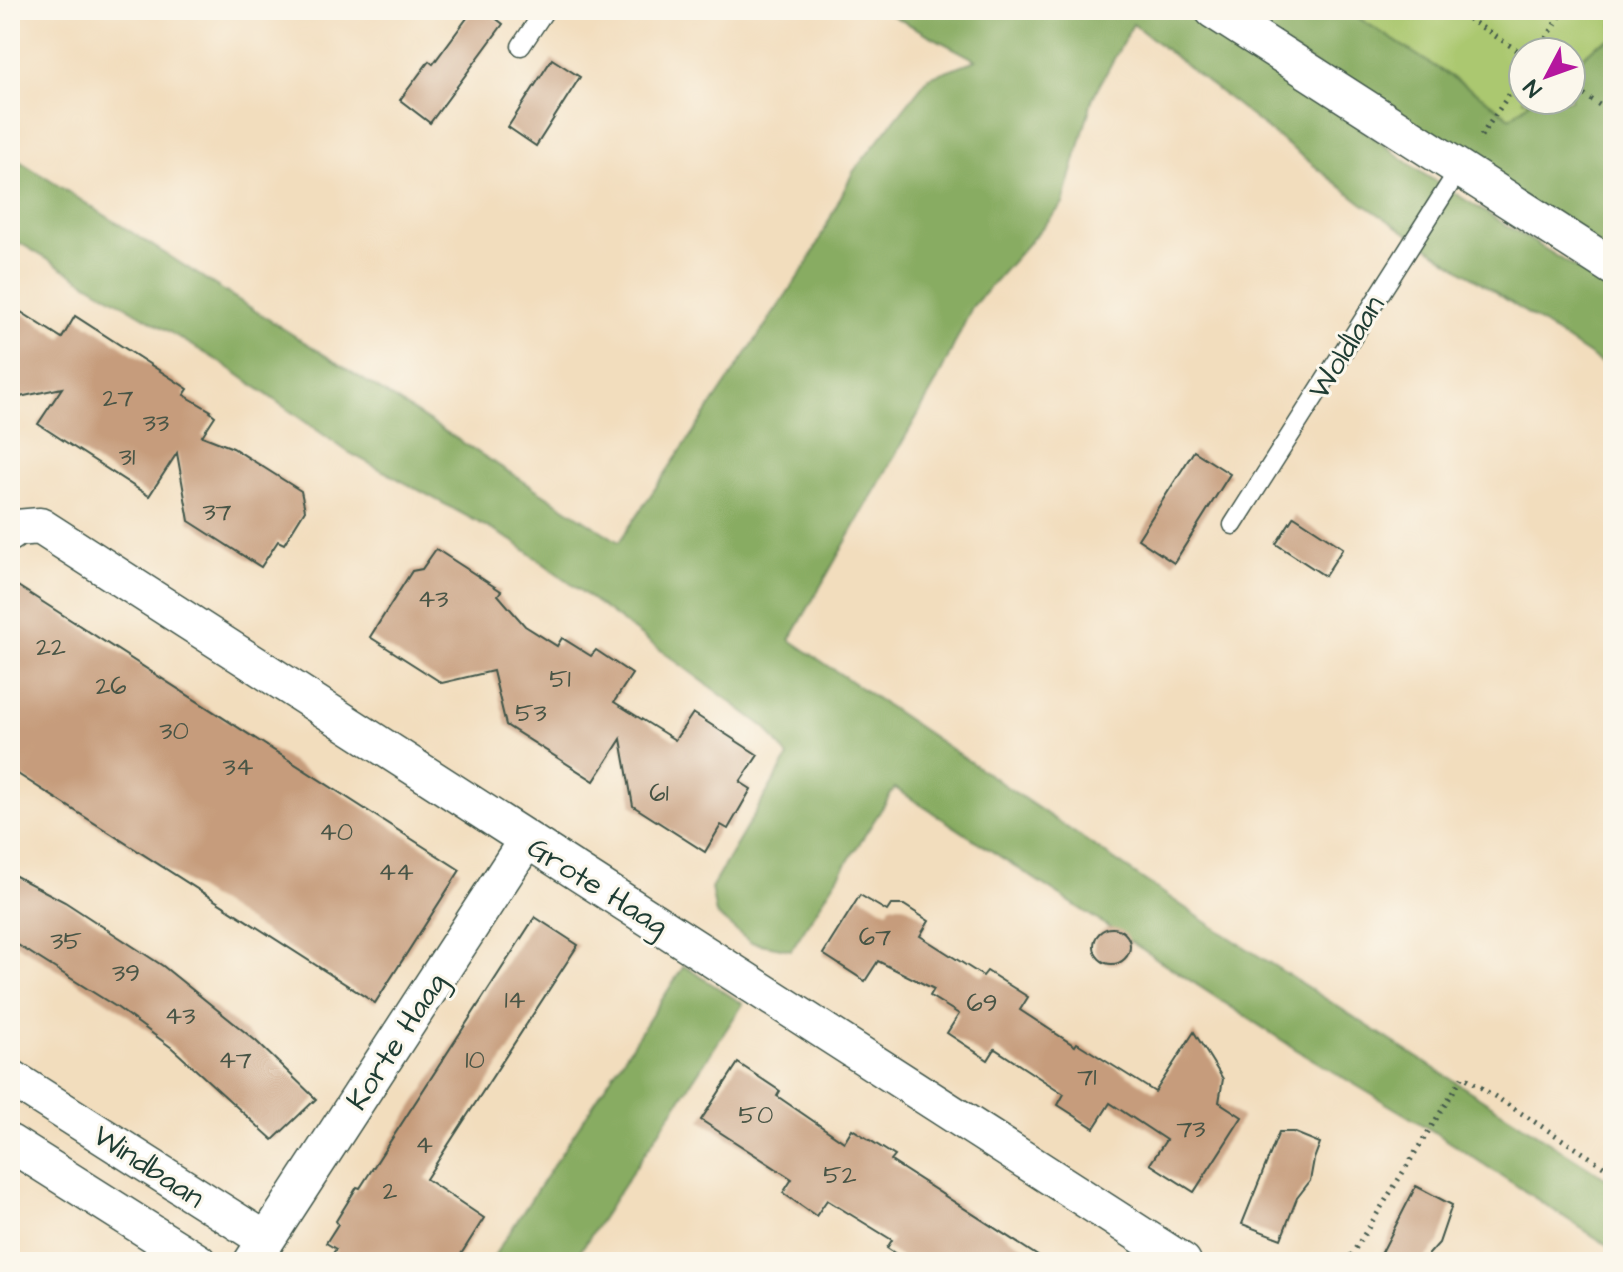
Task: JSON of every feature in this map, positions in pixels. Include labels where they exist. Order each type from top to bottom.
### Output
[{"type":"street","points":[[1213,10],[1613,267]]},
{"type":"street","name":"Grote Haag","points":[[10,533],[16,528],[40,526],[1183,1262]]},
{"type":"street","name":"Korte Haag","points":[[259,1251],[526,841]]},
{"type":"street","name":"Windbaan","points":[[10,1077],[259,1251]]},
{"type":"street","name":"Windbaan","points":[[10,1143],[198,1262]]},
{"type":"lane","points":[[521,46],[545,10]]},
{"type":"lane","name":"Woldlaan","points":[[1233,525],[1460,168]]},
{"type":"path","points":[[1455,10],[1507,44]]},
{"type":"path","points":[[1548,36],[1564,10]]},
{"type":"path","points":[[1587,97],[1613,114]]},
{"type":"path","points":[[1460,168],[1507,98]]},
{"type":"path","points":[[1347,1262],[1463,1076],[1613,1172]]},
{"type":"green space","points":[[882,10],[1187,10],[1272,63],[1422,173],[1613,291],[1613,371],[1362,203],[1133,24],[1093,97],[1063,204],[972,307],[936,383],[790,640],[1215,928],[1613,1183],[1613,1249],[1436,1133],[1297,1050],[895,788],[791,950],[750,942],[716,914],[711,888],[788,757],[766,728],[513,541],[348,452],[225,365],[10,237],[10,155],[619,542],[809,261],[853,172],[929,77],[976,60]]},
{"type":"green space","points":[[1230,10],[1346,10],[1486,99],[1510,118],[1587,116],[1587,53],[1597,45],[1613,39],[1613,255]]},
{"type":"green space","points":[[1346,10],[1613,10],[1613,39],[1597,45],[1587,53],[1587,36],[1507,36],[1507,116]]},
{"type":"green space","points":[[684,966],[743,1004],[573,1262],[490,1262]]},
{"type":"building","points":[[473,10],[485,10],[503,24],[430,123],[400,100],[429,61],[433,64]]},
{"type":"building","points":[[552,59],[580,77],[536,146],[508,127]]},
{"type":"building","points":[[10,305],[62,338],[75,316],[188,389],[184,395],[215,416],[202,436],[233,448],[301,491],[305,510],[284,544],[278,541],[261,567],[189,521],[177,453],[149,496],[38,424],[62,388],[10,399]]},
{"type":"building","points":[[1194,451],[1230,474],[1174,563],[1138,539]]},
{"type":"building","points":[[1294,516],[1343,548],[1325,576],[1276,544]]},
{"type":"building","points":[[436,549],[501,591],[498,595],[525,626],[557,646],[562,638],[591,656],[596,650],[632,674],[614,702],[675,740],[693,713],[758,755],[740,782],[751,789],[728,829],[721,825],[705,852],[633,806],[621,739],[594,781],[506,725],[493,671],[442,683],[370,637],[412,571],[422,569]]},
{"type":"building","points":[[10,581],[460,870],[375,1003],[10,769]]},
{"type":"building","points":[[10,873],[65,902],[163,966],[256,1041],[316,1099],[273,1140],[172,1048],[118,1008],[10,940]]},
{"type":"building","points":[[860,895],[887,911],[891,905],[904,905],[929,921],[920,936],[983,976],[987,971],[1028,997],[1020,1010],[1155,1092],[1194,1032],[1223,1079],[1219,1102],[1242,1117],[1194,1192],[1150,1164],[1166,1140],[1110,1103],[1094,1128],[1058,1105],[1064,1094],[995,1049],[988,1060],[947,1033],[959,1014],[930,996],[934,989],[878,961],[865,981],[823,954]]},
{"type":"building","points":[[535,917],[578,945],[426,1179],[484,1218],[456,1262],[327,1262],[336,1249],[326,1243],[338,1224],[336,1221]]},
{"type":"building","points":[[1112,928],[1125,933],[1130,946],[1125,959],[1112,964],[1099,959],[1094,946],[1099,933]]},
{"type":"building","points":[[738,1063],[780,1091],[777,1096],[844,1142],[852,1129],[895,1156],[891,1161],[1047,1262],[908,1262],[887,1248],[892,1240],[827,1200],[816,1216],[783,1193],[792,1179],[701,1120]]},
{"type":"building","points":[[1279,1132],[1293,1132],[1320,1143],[1310,1181],[1297,1198],[1281,1239],[1242,1224]]},
{"type":"building","points":[[1416,1186],[1452,1205],[1439,1243],[1422,1262],[1377,1262]]}]
